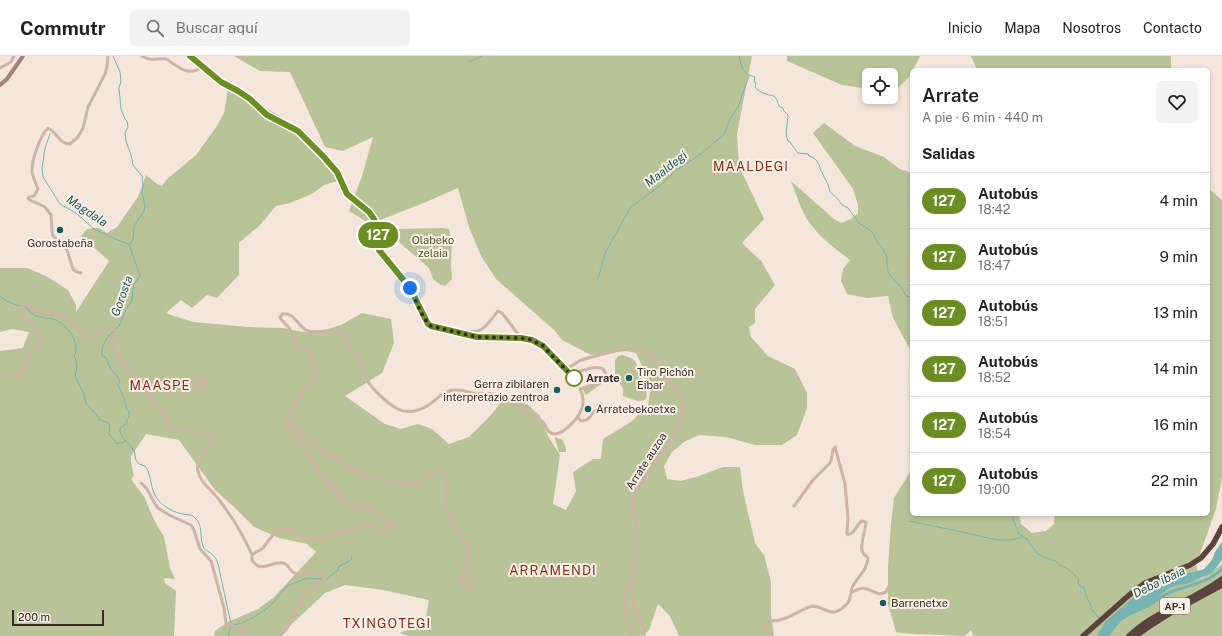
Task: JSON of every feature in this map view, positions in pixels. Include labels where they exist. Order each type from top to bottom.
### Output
[{"type":"highway","points":[[1083,636],[1145,583],[1190,565],[1201,558],[1213,544],[1222,527]]},
{"type":"highway","name":"AP-1","points":[[1129,636],[1142,624],[1222,579]]},
{"type":"highway","name":"AP-1","points":[[1136,636],[1172,612],[1222,585]]},
{"type":"street","points":[[0,68],[11,62],[14,56]]},
{"type":"street","points":[[0,85],[7,79],[23,56]]},
{"type":"street","points":[[81,273],[77,272],[73,268],[67,250],[54,236],[52,231],[51,215],[45,207],[28,198],[34,196],[38,189],[32,172],[32,165],[38,144],[48,128],[66,144],[70,144],[78,137],[83,128],[88,107],[105,74],[108,56]]},
{"type":"street","points":[[142,56],[148,60],[168,60],[179,68],[191,72],[196,72],[203,67]]},
{"type":"street","points":[[190,56],[221,82],[250,99],[267,115],[298,131],[322,155],[337,172],[347,194],[369,212],[374,219],[377,225],[379,250],[410,288],[428,324],[435,328],[477,337],[521,338],[532,340],[543,346],[573,376],[594,368],[600,368],[603,369],[606,378],[605,381],[580,389],[583,400],[578,418],[562,432],[556,434],[552,434],[548,431],[545,424],[519,406],[499,395],[491,393],[473,393],[467,391],[450,390],[443,393],[424,408],[401,411],[388,403],[368,382],[361,364],[345,335],[332,330],[309,331],[292,316],[284,314],[280,316],[280,318],[287,326],[297,344],[311,354],[316,362],[316,373],[290,412],[287,419],[287,424],[340,498],[351,506],[371,508],[385,521],[391,522],[394,525],[384,531],[379,532],[372,526],[367,525],[313,540],[303,537],[288,529],[282,529],[272,535],[262,548],[252,555]]},
{"type":"street","points":[[0,377],[19,374],[23,371],[29,356],[39,344],[39,333],[25,319],[21,311],[22,306],[30,306],[36,313],[65,316],[86,338],[110,328],[115,329],[111,339],[113,349],[135,379],[157,404],[170,426],[211,434],[210,441],[198,463],[198,473],[203,481],[214,492],[241,533],[252,555],[252,560],[258,566],[281,562],[296,574],[317,572],[324,576],[325,580],[323,582],[317,584],[305,594],[288,628],[280,636]]},
{"type":"street","points":[[448,330],[470,332],[479,331],[485,327],[498,312],[502,313],[521,338]]},
{"type":"street","name":"Arrate auzoa","points":[[566,369],[581,360],[622,349],[633,348],[651,355],[682,399],[684,408],[674,434],[651,472],[636,488],[633,497],[633,513],[636,523],[638,563],[630,584],[626,602],[626,614],[630,624],[630,636]]},
{"type":"street","points":[[135,379],[140,380],[165,393],[179,397],[196,386],[205,384],[208,381],[193,376]]},
{"type":"street","points":[[578,418],[581,421],[586,420],[601,404]]},
{"type":"street","points":[[287,419],[320,448],[364,476],[380,476],[386,480],[408,484],[416,483],[434,472],[440,471],[445,475],[447,479],[446,505],[451,520],[466,544],[468,552],[465,568],[460,579],[468,588],[474,584],[465,568]]},
{"type":"street","points":[[770,636],[765,626],[768,621],[786,618],[810,606],[817,606],[832,612],[838,612],[847,604],[852,588],[868,564],[868,558],[862,551],[861,547],[866,529],[866,522],[861,521],[853,532],[848,535],[847,533],[848,518],[845,484],[835,447],[830,463],[813,480],[794,506]]},
{"type":"street","points":[[141,482],[158,508],[163,512],[191,525],[200,550],[211,562],[224,608],[226,623],[248,636]]},
{"type":"street","name":"Arrate auzoa","points":[[632,582],[634,610],[644,626],[644,636]]},
{"type":"street","points":[[851,593],[858,588],[863,587],[880,594],[886,592],[889,586]]},
{"type":"green space","points":[[234,56],[752,56],[737,134],[739,166],[764,219],[742,243],[762,262],[775,285],[755,309],[755,323],[749,327],[751,337],[768,356],[795,369],[807,393],[807,408],[797,435],[782,445],[755,445],[726,437],[699,435],[684,442],[672,452],[664,466],[667,479],[681,481],[723,467],[740,467],[743,491],[755,543],[764,555],[771,582],[771,614],[774,636],[679,636],[670,616],[658,604],[649,630],[643,636],[408,636],[400,633],[425,622],[429,600],[383,590],[345,585],[325,593],[279,636],[214,636],[215,631],[228,622],[258,609],[274,597],[316,552],[307,544],[279,538],[254,527],[215,490],[179,440],[146,434],[131,456],[134,476],[131,479],[145,498],[153,518],[164,537],[170,568],[175,579],[164,578],[165,583],[176,591],[174,636],[0,636],[0,351],[23,348],[29,332],[12,329],[0,332],[0,268],[27,268],[46,276],[68,290],[76,305],[76,312],[109,261],[81,236],[87,229],[99,228],[107,233],[117,227],[138,197],[146,175],[162,186],[166,180],[196,155],[217,126],[224,113],[229,83],[235,93],[237,91],[280,116],[332,169],[338,181],[324,185],[312,194],[290,203],[276,206],[259,226],[239,243],[239,275],[217,298],[207,295],[192,308],[181,300],[167,312],[168,314],[193,322],[248,327],[283,328],[314,333],[341,325],[362,313],[391,319],[394,343],[382,373],[345,396],[385,424],[401,429],[418,424],[432,429],[449,444],[469,437],[491,415],[504,398],[527,404],[540,416],[548,436],[560,455],[553,504],[566,510],[576,491],[573,472],[593,459],[601,459],[603,439],[631,422],[648,405],[651,386],[636,353],[626,351],[591,355],[562,340],[554,330],[496,279],[481,256],[469,227],[458,188],[370,224],[349,211],[362,176],[373,137],[343,151],[325,147],[290,72],[260,71]]},
{"type":"green space","points":[[787,56],[920,56],[914,68],[910,68],[910,76],[898,88],[898,68],[862,68],[862,88],[842,85],[787,61]]},
{"type":"green space","points":[[971,56],[1171,56],[1171,68],[976,68]]},
{"type":"green space","points":[[824,123],[855,146],[884,157],[900,169],[910,172],[910,349],[893,318],[888,296],[867,298],[847,294],[841,281],[843,269],[850,260],[824,239],[808,221],[804,214],[791,181],[834,219],[841,223],[851,219],[858,213],[858,205],[853,189],[813,133]]},
{"type":"green space","points":[[1210,190],[1222,200],[1222,478],[1216,509],[1196,565],[1201,579],[1222,564],[1222,636],[973,636],[971,630],[965,636],[896,632],[888,604],[888,567],[891,523],[894,498],[910,472],[910,516],[1019,516],[1021,524],[1032,533],[1046,531],[1054,524],[1055,516],[1210,516]]},
{"type":"green space","name":"Olabeko zelaia","points":[[398,229],[449,229],[452,244],[452,279],[445,286],[433,279],[429,268],[400,243],[397,235]]},
{"type":"green space","name":"Tiro Pichón Eibar","points":[[622,355],[631,358],[636,362],[639,377],[643,379],[646,386],[646,399],[637,401],[623,396],[623,389],[615,375],[615,360],[618,356]]},
{"type":"green space","name":"Arrate","points":[[604,381],[586,395],[583,390]]},
{"type":"green space","points":[[555,437],[563,440],[566,452],[559,452]]},
{"type":"water","points":[[1222,542],[1222,560],[1212,573],[1186,584],[1171,587],[1154,600],[1149,607],[1121,621],[1109,636],[1097,636],[1105,622],[1134,597],[1179,574],[1204,569],[1212,560],[1215,552]]},
{"type":"waterway","points":[[113,56],[120,72],[121,81],[119,88],[121,109],[127,121],[128,127],[125,133],[126,141],[133,165],[142,176],[142,192],[145,206],[144,211],[134,226],[133,239],[130,244]]},
{"type":"waterway","points":[[469,62],[482,56]]},
{"type":"waterway","points":[[739,56],[743,70],[747,74],[755,77],[755,87],[763,93],[775,97],[779,106],[783,108],[788,115],[786,131],[788,141],[798,153],[808,154],[816,160],[830,192],[842,205],[848,208],[859,223],[872,232],[887,257],[888,272],[905,295],[910,297]]},
{"type":"waterway","name":"Maaldegi","points":[[598,279],[605,253],[630,208],[662,184],[674,172],[702,153],[724,134],[731,117],[738,107],[749,76]]},
{"type":"waterway","name":"Magdala","points":[[50,134],[45,148],[42,168],[43,177],[60,204],[76,213],[94,229],[129,244]]},
{"type":"waterway","name":"Gorosta","points":[[116,329],[132,300],[134,284],[140,276],[129,244]]},
{"type":"waterway","points":[[0,296],[7,301],[20,306]]},
{"type":"waterway","points":[[25,307],[36,316],[58,321],[64,325],[72,335],[76,346],[74,357],[77,366],[75,376],[84,394],[86,404],[100,420],[110,425],[109,434],[116,443],[126,441]]},
{"type":"waterway","name":"Gorosta","points":[[114,331],[105,342],[102,349],[102,356],[106,358],[110,368],[120,382],[118,385],[126,408],[129,412],[129,417],[126,420],[128,422],[120,428],[121,434],[133,449],[135,458],[139,464],[146,467],[154,493],[159,501],[170,509],[180,513],[192,515],[197,520],[204,547],[213,555],[218,563],[231,624]]},
{"type":"waterway","points":[[1012,516],[1019,534],[1027,539],[1037,553],[1043,557],[1056,561],[1059,565],[1070,571],[1079,580],[1078,582],[1081,587],[1084,587],[1091,609],[1099,618]]},
{"type":"waterway","points":[[909,521],[999,540],[1023,537]]},
{"type":"waterway","points":[[327,579],[338,570],[338,567],[351,560],[352,556]]},
{"type":"waterway","points":[[1151,604],[1170,592],[1199,583],[1222,569]]},
{"type":"waterway","points":[[234,625],[242,623],[265,610],[274,602],[287,586],[307,578],[322,579]]},
{"type":"waterway","name":"Gorosta","points":[[228,636],[231,627]]},
{"type":"bus line","name":"127","points":[[190,56],[221,82],[250,99],[267,115],[298,131],[322,155],[337,172],[347,194],[369,212],[374,219],[377,225],[379,250],[410,288],[428,324],[435,328],[477,337],[521,338],[532,340],[543,346],[574,378]]},
{"type":"place","name":"Gorostabeña","points":[[60,230]]},
{"type":"place","name":"Arrate","points":[[574,378]]},
{"type":"place","name":"Tiro Pichón Eibar","points":[[629,378]]},
{"type":"place","name":"Gerra zibilaren interpretazio zentroa","points":[[557,390]]},
{"type":"place","name":"Arratebekoetxe","points":[[588,409]]},
{"type":"place","name":"Barrenetxe","points":[[883,603]]},
{"type":"district","name":"MAALDEGI","points":[[751,166]]},
{"type":"district","name":"MAASPE","points":[[160,385]]},
{"type":"district","name":"ARRAMENDI","points":[[553,570]]},
{"type":"district","name":"TXINGOTEGI","points":[[387,623]]},
{"type":"route","points":[[410,288],[428,324],[431,326],[477,337],[521,338],[532,340],[543,346],[574,378]]},
{"type":"water label","name":"Deba ibaia","points":[[1159,582]]}]
